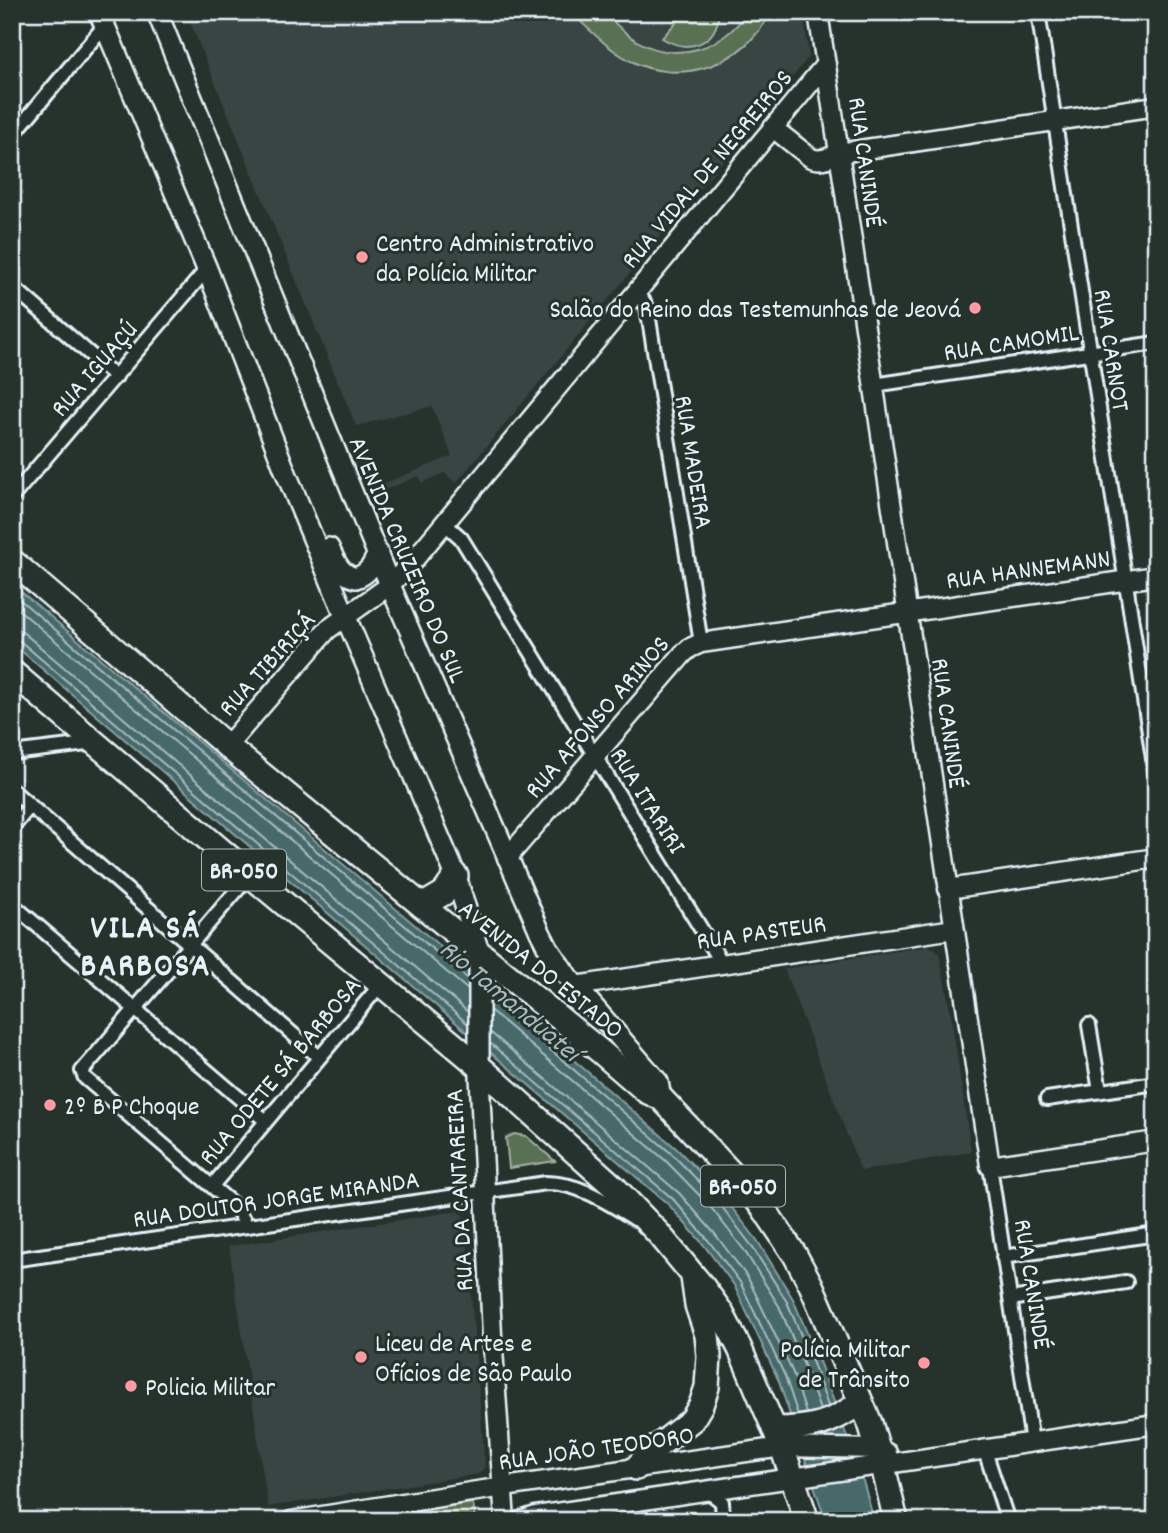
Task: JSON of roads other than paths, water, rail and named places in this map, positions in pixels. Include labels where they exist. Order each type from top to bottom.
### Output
[{"type":"highway","name":"AVENIDA DO ESTADO","points":[[12,561],[227,746],[646,1091],[661,1098],[762,1206],[778,1228],[811,1286],[896,1521]]},
{"type":"highway","name":"BR-050","points":[[12,672],[479,1066],[613,1186],[659,1234],[720,1312],[786,1438],[800,1477],[807,1521]]},
{"type":"highway","points":[[422,906],[444,893],[456,876]]},
{"type":"highway","points":[[636,1468],[653,1450],[692,1420],[708,1387],[707,1335],[697,1305],[692,1274]]},
{"type":"highway","points":[[786,1438],[854,1407]]},
{"type":"main road","name":"AVENIDA CRUZEIRO DO SUL","points":[[157,12],[390,585],[548,948],[575,986],[658,1082],[661,1098]]},
{"type":"main road","points":[[102,19],[207,269],[345,617],[456,876],[479,951],[479,1066]]},
{"type":"main road","points":[[286,473],[300,481],[343,573],[361,577],[371,568],[378,553]]},
{"type":"street","name":"RUA CANINDÉ","points":[[818,12],[1031,1442]]},
{"type":"street","name":"RUA CARNOT","points":[[1038,12],[1156,778]]},
{"type":"street","points":[[12,136],[102,19]]},
{"type":"street","name":"RUA VIDAL DE NEGREIROS","points":[[345,617],[390,585],[444,523],[826,64]]},
{"type":"street","points":[[772,128],[811,158],[818,160],[839,153],[1156,106]]},
{"type":"street","name":"RUA IGUAÇÚ","points":[[12,497],[207,269]]},
{"type":"street","points":[[12,286],[116,377]]},
{"type":"street","name":"RUA MADEIRA","points":[[638,292],[647,307],[701,643]]},
{"type":"street","name":"RUA CAMOMIL","points":[[874,385],[1156,343]]},
{"type":"street","name":"RUA ITARIRI","points":[[444,523],[461,538],[722,963]]},
{"type":"street","name":"RUA HANNEMANN","points":[[907,612],[1156,576]]},
{"type":"street","name":"RUA AFONSO ARINOS","points":[[507,858],[686,651],[701,643],[907,612]]},
{"type":"street","name":"RUA TIBIRIÇÁ","points":[[227,746],[327,629],[345,617]]},
{"type":"street","points":[[12,752],[95,743]]},
{"type":"street","points":[[12,790],[319,1057]]},
{"type":"street","points":[[12,828],[30,806]]},
{"type":"street","points":[[948,889],[1156,858]]},
{"type":"street","points":[[247,1226],[236,1207],[82,1074],[250,875]]},
{"type":"street","points":[[12,904],[266,1121]]},
{"type":"street","name":"RUA PASTEUR","points":[[575,986],[954,929]]},
{"type":"street","name":"RUA ODETE SÁ BARBOSA","points":[[212,1186],[381,984]]},
{"type":"street","points":[[1089,1025],[1100,1091]]},
{"type":"street","name":"RUA DA CANTAREIRA","points":[[479,1066],[492,1335],[505,1521]]},
{"type":"street","points":[[1047,1099],[1156,1083]]},
{"type":"street","points":[[989,1166],[1156,1141]]},
{"type":"street","name":"RUA DOUTOR JORGE MIRANDA","points":[[12,1260],[546,1183],[578,1188],[659,1234]]},
{"type":"street","points":[[1003,1257],[1156,1234]]},
{"type":"street","points":[[1010,1299],[1126,1282]]},
{"type":"street","name":"RUA JOÃO TEODORO","points":[[291,1521],[636,1468],[786,1438],[873,1458],[908,1461],[1156,1424]]},
{"type":"street","points":[[984,1448],[1008,1521]]},
{"type":"street","name":"RUA JOÃO TEODORO","points":[[521,1521],[800,1477],[873,1458]]},
{"type":"street","points":[[708,1491],[722,1502],[723,1521]]},
{"type":"water","name":"Rio Tamanduateí","points":[[12,584],[526,1019],[677,1149],[721,1194],[757,1240],[793,1299],[862,1477],[874,1521],[826,1521],[778,1379],[734,1285],[669,1205],[12,643]]},
{"type":"place","name":"Centro Administrativo da Polícia Militar","points":[[362,257]]},
{"type":"place","name":"Salão do Reino das Testemunhas de Jeová","points":[[975,308]]},
{"type":"place","name":"2º B P Choque","points":[[50,1105]]},
{"type":"place","name":"Liceu de Artes e Ofícios de São Paulo","points":[[361,1357]]},
{"type":"place","name":"Polícia Militar de Trânsito","points":[[924,1363]]},
{"type":"place","name":"Policia Militar","points":[[131,1386]]},
{"type":"district","name":"VILA SÁ BARBOSA","points":[[146,944]]}]
